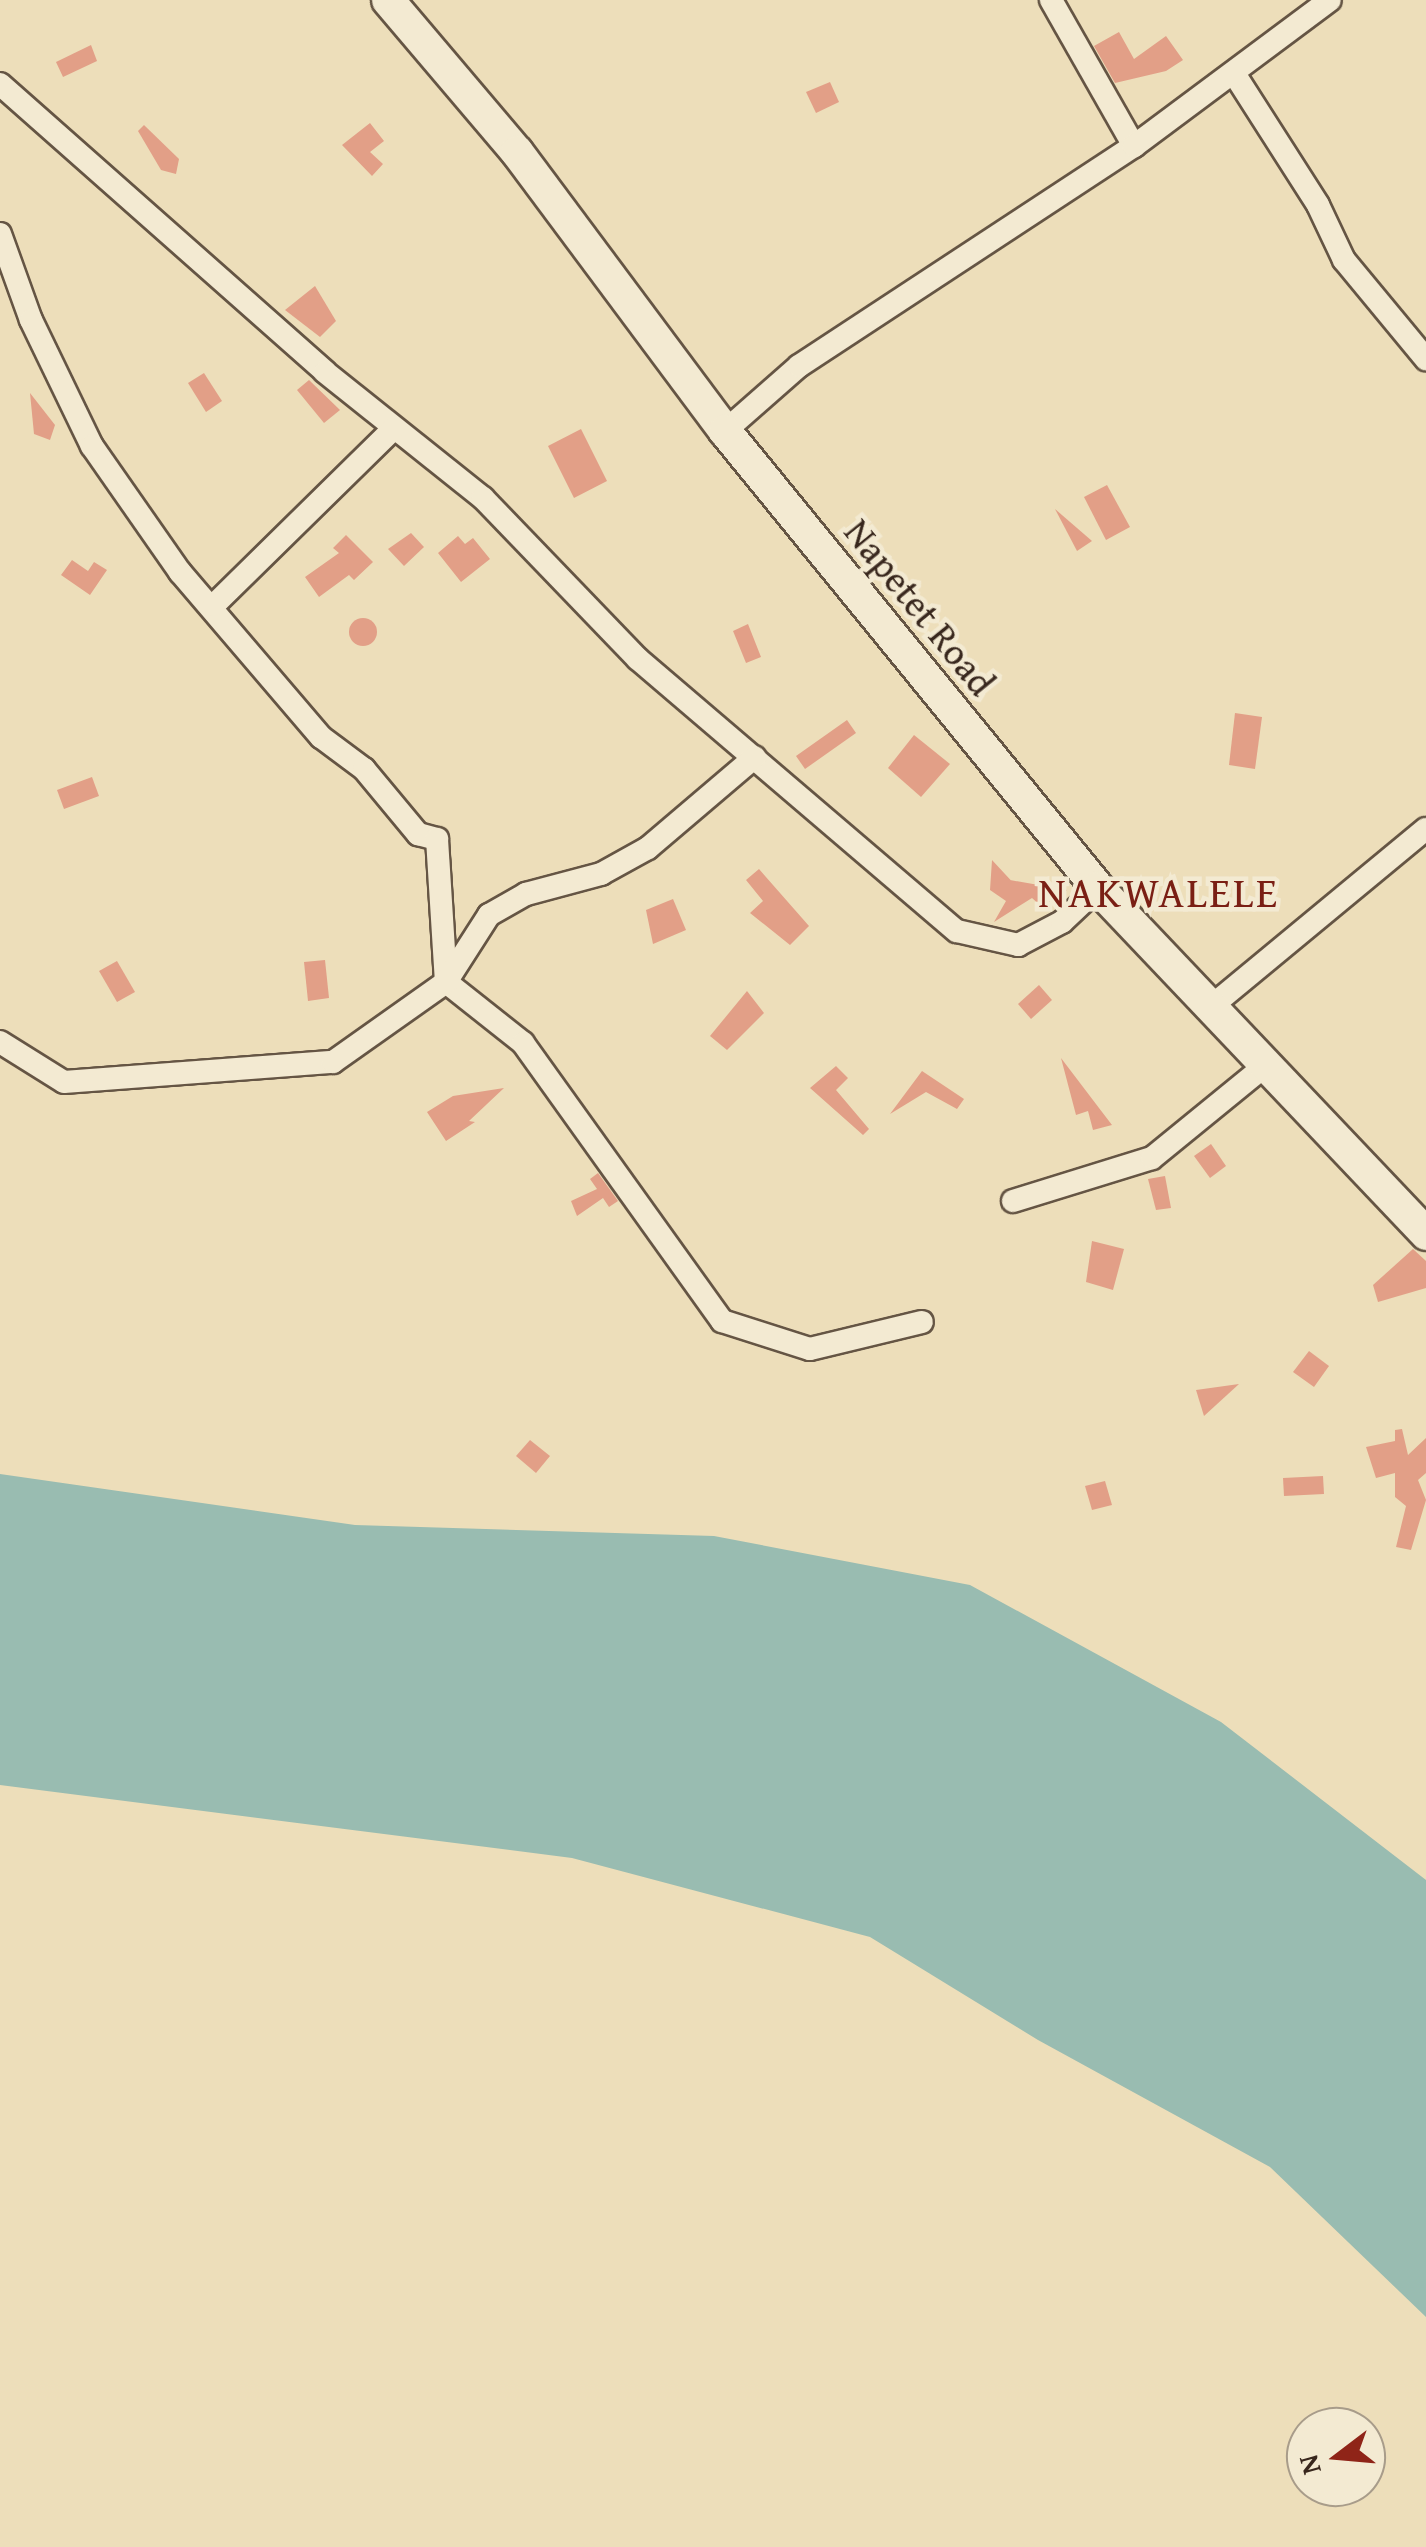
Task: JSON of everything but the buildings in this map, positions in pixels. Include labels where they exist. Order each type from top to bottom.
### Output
[{"type":"main road","name":"Napetet Road","points":[[388,0],[517,152],[726,431],[1098,888],[1214,1006],[1265,1066],[1426,1234]]},
{"type":"street","points":[[1051,0],[1134,146]]},
{"type":"street","points":[[726,431],[799,366],[1134,146],[1236,75],[1330,0]]},
{"type":"street","points":[[1236,75],[1318,205],[1344,260],[1426,359]]},
{"type":"street","points":[[0,84],[393,430],[483,498],[638,659],[957,931],[975,938],[1018,944],[1033,940],[1098,888]]},
{"type":"street","points":[[0,234],[32,320],[92,446],[180,572],[214,606],[322,737],[364,768],[418,834],[437,839],[446,982],[524,1042],[722,1321],[810,1350],[922,1322]]},
{"type":"street","points":[[214,606],[393,430]]},
{"type":"street","points":[[0,1042],[64,1082],[333,1062],[446,982],[489,914],[526,894],[601,874],[648,848],[755,757]]},
{"type":"street","points":[[1214,1006],[1367,872],[1426,830]]},
{"type":"street","points":[[1013,1201],[1152,1158],[1265,1066]]},
{"type":"water","points":[[0,1474],[355,1525],[714,1536],[970,1585],[1221,1722],[1426,1880],[1426,2317],[1270,2167],[1038,2040],[870,1937],[572,1858],[0,1785]]},
{"type":"district","name":"NAKWALELE","points":[[1159,892]]}]
